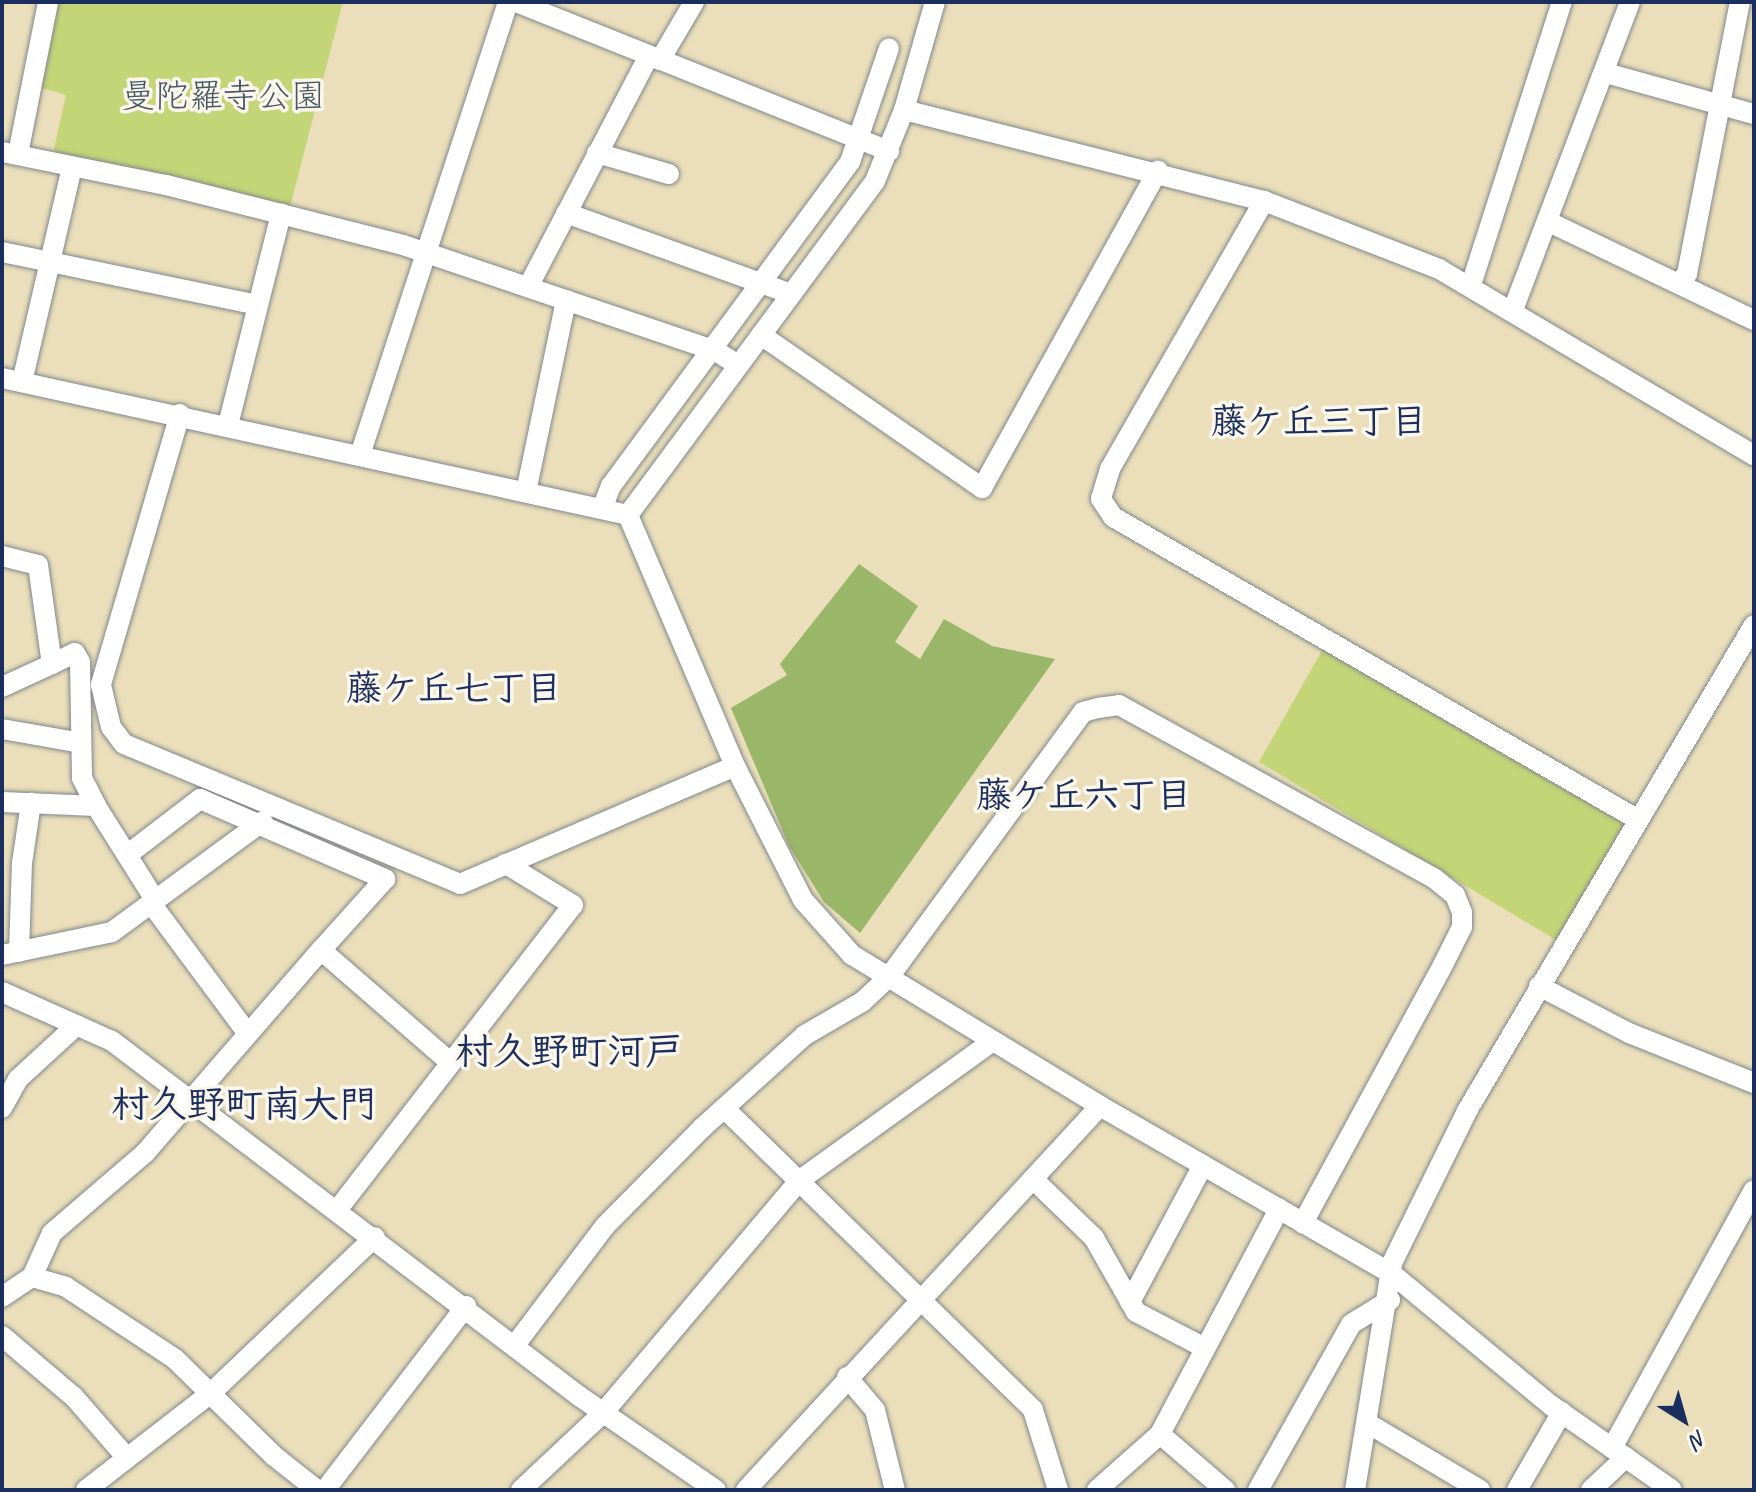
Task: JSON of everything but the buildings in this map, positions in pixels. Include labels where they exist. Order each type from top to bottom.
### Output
[{"type":"street","points":[[48,2],[10,153],[281,214],[429,253],[724,356]]},
{"type":"street","points":[[360,455],[429,253],[508,2]]},
{"type":"street","points":[[516,2],[873,144]]},
{"type":"street","points":[[528,287],[597,153],[655,58],[694,2]]},
{"type":"street","points":[[602,509],[611,486],[724,356],[775,287],[833,188],[904,110],[935,2]]},
{"type":"street","points":[[1471,285],[1562,2]]},
{"type":"street","points":[[1513,310],[1606,73],[1630,2]]},
{"type":"street","points":[[1679,283],[1687,274],[1740,2]]},
{"type":"street","points":[[628,515],[724,356],[761,335],[775,287],[858,208],[873,144],[889,48]]},
{"type":"street","points":[[1606,73],[1754,114]]},
{"type":"street","points":[[904,110],[1158,171],[1264,201],[1471,285],[1754,455]]},
{"type":"street","points":[[597,153],[669,174]]},
{"type":"street","points":[[72,167],[54,262],[12,380],[180,414],[628,515]]},
{"type":"street","points":[[761,335],[982,488],[1158,171]]},
{"type":"street","points":[[1264,201],[1110,469],[1101,499],[1113,517],[1637,819]]},
{"type":"street","points":[[566,213],[775,287]]},
{"type":"street","points":[[228,425],[281,214]]},
{"type":"street","points":[[1549,222],[1754,320]]},
{"type":"street","points":[[2,252],[257,305]]},
{"type":"street","points":[[526,492],[566,300]]},
{"type":"street","points":[[180,414],[101,685],[111,727],[124,744],[460,884],[735,766]]},
{"type":"street","points":[[628,515],[735,766],[803,900],[852,955],[1100,1106],[1391,1273],[1562,1412],[1672,1490]]},
{"type":"street","points":[[2,556],[38,565],[52,664]]},
{"type":"street","points":[[1355,1490],[1390,1300],[1391,1273],[1467,1111],[1754,625]]},
{"type":"street","points":[[2,687],[75,653],[80,662],[82,778],[153,902],[248,1034]]},
{"type":"street","points":[[515,1345],[605,1226],[724,1108],[805,1035],[862,1002],[889,977],[1083,712],[1098,708],[1119,705],[1435,879],[1455,895],[1462,927],[1303,1223]]},
{"type":"street","points":[[2,729],[81,743]]},
{"type":"street","points":[[2,1297],[32,1277],[52,1233],[145,1153],[385,879],[258,824],[241,821],[200,799],[131,852]]},
{"type":"street","points":[[2,802],[96,806]]},
{"type":"street","points":[[31,803],[10,954],[112,932],[280,808]]},
{"type":"street","points":[[338,1209],[573,905],[506,864]]},
{"type":"street","points":[[321,950],[451,1063]]},
{"type":"street","points":[[1539,986],[1629,1033],[1754,1083]]},
{"type":"street","points":[[2,992],[112,1041],[375,1237],[603,1413],[716,1490]]},
{"type":"street","points":[[2,1108],[18,1079],[77,1025]]},
{"type":"street","points":[[521,1490],[603,1413],[800,1180],[993,1041]]},
{"type":"street","points":[[746,1490],[1100,1106]]},
{"type":"street","points":[[724,1108],[922,1297],[1033,1410],[1058,1490]]},
{"type":"street","points":[[1130,1302],[1203,1165]]},
{"type":"street","points":[[1033,1179],[1094,1238],[1136,1312],[1205,1348]]},
{"type":"street","points":[[1591,1490],[1619,1452],[1754,1190]]},
{"type":"street","points":[[1097,1490],[1160,1434],[1279,1209]]},
{"type":"street","points":[[86,1490],[211,1393],[375,1237]]},
{"type":"street","points":[[32,1277],[66,1287],[175,1359],[317,1490]]},
{"type":"street","points":[[1258,1490],[1351,1324],[1390,1300]]},
{"type":"street","points":[[325,1490],[466,1306]]},
{"type":"street","points":[[2,1336],[74,1397],[127,1458]]},
{"type":"street","points":[[847,1377],[875,1410],[895,1490]]},
{"type":"street","points":[[1517,1490],[1562,1412]]},
{"type":"street","points":[[1369,1424],[1480,1490]]},
{"type":"street","points":[[1160,1434],[1225,1490]]},
{"type":"green space","name":"曼陀羅寺公園","points":[[44,2],[343,2],[290,207],[52,158],[66,95],[31,85]]},
{"type":"green space","points":[[859,564],[918,606],[895,642],[920,659],[944,619],[992,646],[1055,659],[860,933],[824,902],[789,846],[731,708],[787,675],[780,664]]},
{"type":"green space","points":[[1324,647],[1630,822],[1556,940],[1259,762]]},
{"type":"district","name":"藤ケ丘三丁目","points":[[1319,422]]},
{"type":"district","name":"藤ケ丘七丁目","points":[[454,689]]},
{"type":"district","name":"藤ケ丘六丁目","points":[[1084,796]]},
{"type":"district","name":"村久野町河戸","points":[[569,1052]]},
{"type":"district","name":"村久野町南大門","points":[[244,1105]]}]
